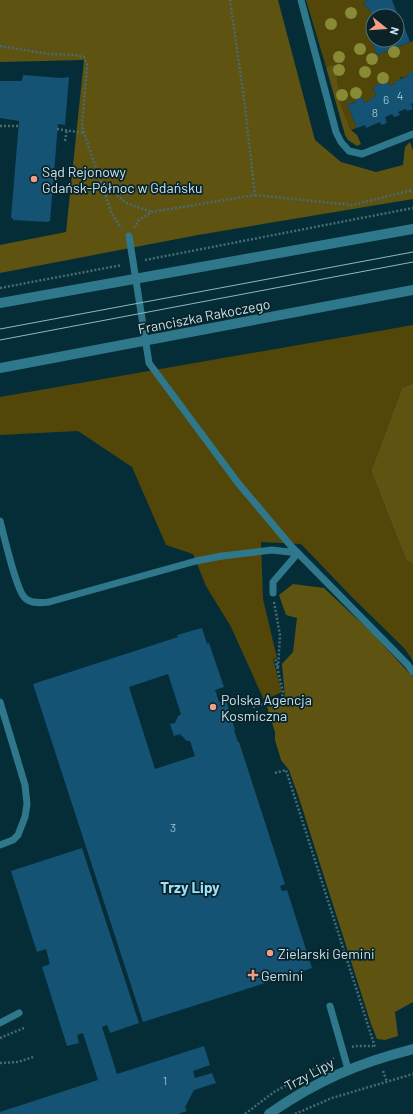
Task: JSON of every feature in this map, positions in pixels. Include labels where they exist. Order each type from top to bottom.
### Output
[{"type":"main road","points":[[0,303],[413,229]]},
{"type":"main road","name":"Franciszka Rakoczego","points":[[0,368],[413,290]]},
{"type":"main road","points":[[348,1069],[379,1058],[413,1049]]},
{"type":"main road","name":"Trzy Lipy","points":[[269,1114],[320,1082],[348,1069]]},
{"type":"lane","points":[[301,0],[336,132],[341,142],[349,151],[362,154],[413,134]]},
{"type":"lane","points":[[129,236],[149,363],[238,483],[298,553],[408,665],[413,672]]},
{"type":"lane","points":[[0,521],[18,587],[25,598],[36,603],[49,602],[196,561],[222,556],[272,550],[298,553]]},
{"type":"lane","points":[[273,593],[273,582],[298,553]]},
{"type":"lane","points":[[0,702],[25,785],[27,804],[18,835],[13,840],[0,845]]},
{"type":"lane","name":"Trzy Lipy","points":[[330,1006],[348,1069]]},
{"type":"lane","points":[[0,1022],[19,1013]]},
{"type":"path","points":[[230,0],[244,98],[255,196]]},
{"type":"path","points":[[0,46],[49,54],[75,55],[84,57],[87,65],[82,127],[112,214],[119,226],[129,236],[139,220],[152,212],[255,196],[352,205],[413,190]]},
{"type":"path","points":[[0,126],[19,126]]},
{"type":"path","points":[[57,128],[84,133]]},
{"type":"path","points":[[65,141],[66,129]]},
{"type":"path","points":[[100,180],[126,203],[152,212]]},
{"type":"path","points":[[141,261],[413,208]]},
{"type":"path","points":[[0,288],[126,264]]},
{"type":"path","points":[[273,593],[280,635],[278,669]]},
{"type":"path","points":[[254,707],[282,698],[283,692],[275,658]]},
{"type":"path","points":[[275,773],[286,770],[375,1046]]},
{"type":"path","points":[[0,1038],[24,1028]]},
{"type":"path","points":[[0,1063],[18,1062],[33,1057]]},
{"type":"path","points":[[294,1114],[332,1098],[413,1074]]},
{"type":"shaded area","points":[[0,0],[278,0],[315,140],[341,162],[376,172],[403,165],[405,147],[410,142],[413,151],[413,199],[198,235],[0,273],[0,245],[66,232],[84,60],[0,62]]},
{"type":"shaded area","points":[[306,0],[368,0],[364,3],[366,8],[365,8],[365,48],[375,48],[377,55],[395,48],[405,48],[405,44],[413,41],[413,71],[409,76],[402,78],[400,76],[401,79],[389,86],[387,82],[373,87],[376,96],[371,98],[371,100],[364,103],[362,98],[349,105],[347,103],[357,128],[351,130],[341,105],[335,64],[326,67]]},
{"type":"shaded area","points":[[335,64],[341,105],[351,130],[357,135],[361,144],[357,146],[348,140],[345,135],[326,67]]},
{"type":"shaded area","points":[[413,325],[413,383],[402,388],[371,471],[406,560],[413,564],[413,661],[405,649],[301,544],[261,542],[263,599],[277,658],[273,659],[282,692],[264,700],[231,627],[206,586],[193,554],[166,545],[132,467],[78,431],[0,435],[0,397]]},
{"type":"shaded area","points":[[413,383],[413,564],[406,560],[371,471],[402,388]]},
{"type":"shaded area","points":[[293,584],[324,588],[371,632],[413,677],[413,1002],[395,1012],[398,1036],[385,1040],[377,1039],[371,1024],[299,798],[289,770],[281,760],[275,740],[275,732],[267,707],[279,703],[285,697],[282,664],[293,652],[297,618],[286,615],[279,595]]},
{"type":"building","points":[[368,0],[392,0],[395,8],[366,8],[364,3]]},
{"type":"building","points":[[405,29],[410,42],[405,44]]},
{"type":"building","points":[[375,48],[395,48],[377,55]]},
{"type":"building","points":[[413,71],[413,103],[411,104],[413,109],[407,111],[406,109],[398,112],[400,115],[394,117],[392,114],[385,117],[387,123],[381,125],[380,122],[366,128],[365,125],[357,128],[346,101],[348,101],[349,105],[362,97],[364,103],[371,100],[371,98],[376,96],[373,87],[388,81],[389,86],[396,83],[396,81],[409,76],[408,73]]},
{"type":"building","name":"Sąd Rejonowy Gdańsk-Północ w Gdańsku","points":[[23,75],[62,78],[69,77],[65,125],[58,124],[50,221],[48,222],[13,220],[13,218],[11,218],[19,121],[0,118],[0,81],[22,81]]},
{"type":"building","points":[[202,628],[207,644],[209,643],[224,687],[215,690],[219,702],[226,700],[234,730],[285,884],[280,886],[282,891],[287,890],[312,968],[143,1022],[33,684],[178,637],[177,635]],"holes":[[[168,674],[181,714],[178,716],[175,723],[170,724],[174,736],[180,734],[187,741],[190,741],[195,756],[155,769],[129,687]]]},
{"type":"building","points":[[82,848],[139,1023],[110,1033],[107,1025],[102,1027],[117,1074],[204,1046],[210,1065],[193,1071],[195,1078],[212,1073],[216,1083],[194,1090],[185,1107],[187,1111],[178,1114],[0,1114],[0,1112],[98,1080],[83,1033],[77,1035],[79,1043],[67,1046],[42,967],[50,964],[46,949],[37,952],[11,871]]},
{"type":"tram line","points":[[0,329],[413,252]]},
{"type":"tram line","points":[[0,340],[413,262]]},
{"type":"place","name":"Sąd Rejonowy Gdańsk-Północ w Gdańsku","points":[[34,179]]},
{"type":"place","name":"Polska Agencja Kosmiczna","points":[[213,707]]},
{"type":"place","name":"Zielarski Gemini","points":[[270,953]]},
{"type":"place","name":"Gemini","points":[[253,975]]},
{"type":"district","name":"Trzy Lipy","points":[[190,887]]}]
